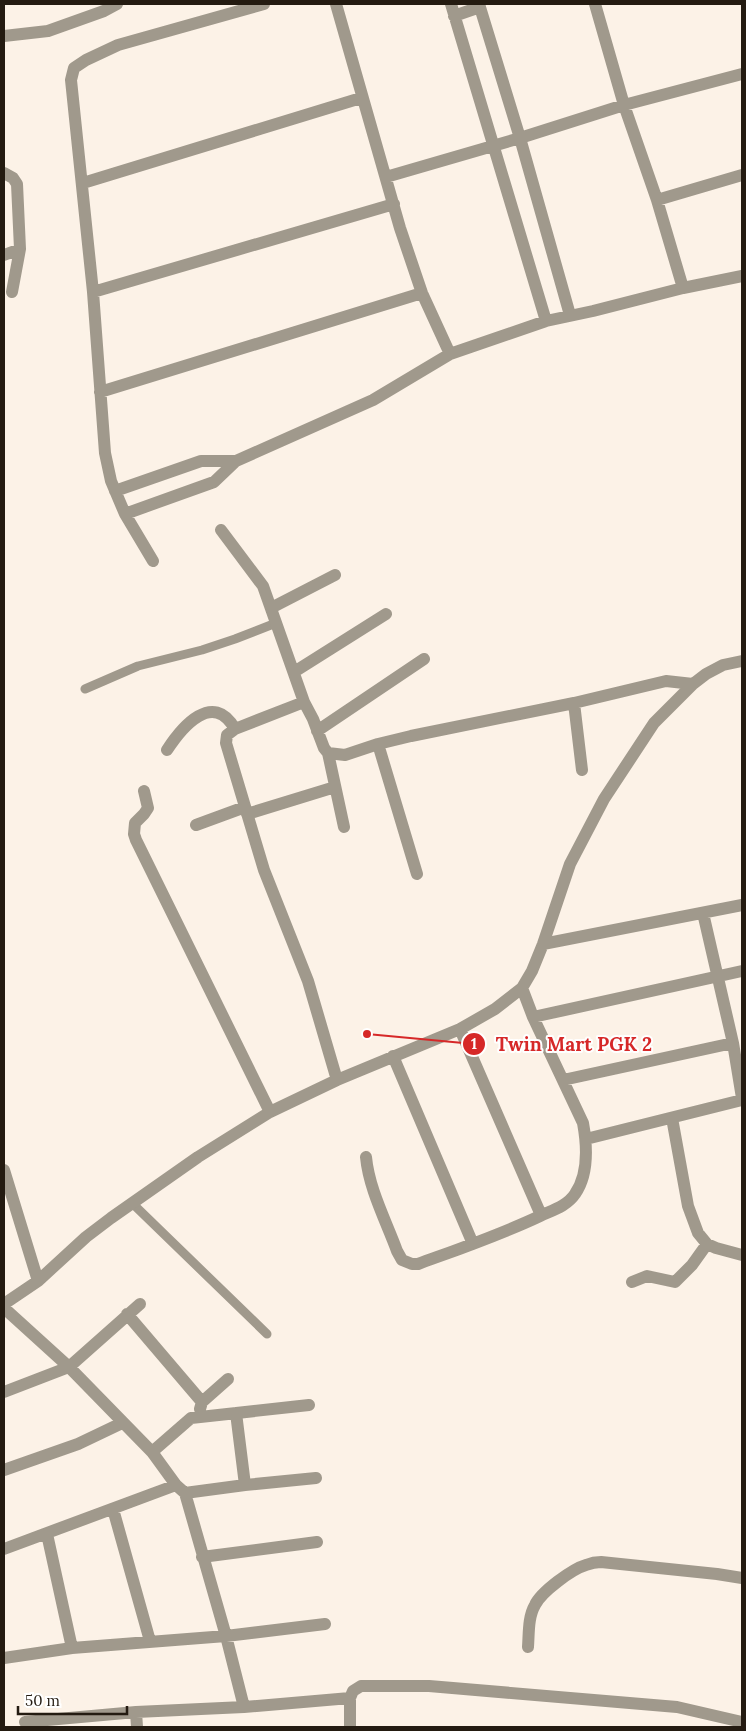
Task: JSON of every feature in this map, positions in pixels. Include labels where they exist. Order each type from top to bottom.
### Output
[{"type":"street","points":[[4,36],[48,31],[104,11],[117,4]]},
{"type":"street","points":[[153,561],[125,514],[108,470],[105,453],[83,183],[72,94],[74,68],[86,60],[118,45],[264,4]]},
{"type":"street","points":[[336,4],[361,98],[400,228],[422,292],[450,354]]},
{"type":"street","points":[[595,4],[624,105],[657,200],[682,288]]},
{"type":"street","points":[[546,321],[453,10],[480,5],[570,315]]},
{"type":"street","points":[[386,177],[624,105],[742,74]]},
{"type":"street","points":[[83,183],[361,98]]},
{"type":"street","points":[[4,173],[13,178],[17,184],[20,249],[12,292]]},
{"type":"street","points":[[657,200],[742,175]]},
{"type":"street","points":[[93,292],[394,204]]},
{"type":"street","points":[[4,255],[20,249]]},
{"type":"street","points":[[125,514],[214,482],[236,461],[373,400],[450,354],[546,321],[682,288],[742,276]]},
{"type":"street","points":[[100,392],[422,292]]},
{"type":"street","points":[[115,491],[202,461],[236,461]]},
{"type":"street","points":[[221,530],[264,586],[304,702],[328,753],[344,827]]},
{"type":"street","points":[[271,608],[335,575]]},
{"type":"street","points":[[294,672],[386,614]]},
{"type":"street","points":[[317,731],[424,659]]},
{"type":"street","points":[[4,1304],[38,1281],[86,1237],[198,1157],[270,1112],[336,1080],[460,1029],[495,1009],[522,988],[532,971],[543,944],[570,864],[604,800],[654,723],[693,684],[706,674],[723,665],[742,661]]},
{"type":"street","points":[[328,753],[345,755],[378,744],[574,703],[666,681],[693,684]]},
{"type":"street","points":[[304,702],[234,729],[227,734],[226,743],[264,870],[308,981],[336,1080]]},
{"type":"street","points":[[574,703],[582,770]]},
{"type":"street","points":[[167,750],[185,726],[194,718],[203,714],[216,712],[225,715],[234,729]]},
{"type":"street","points":[[378,744],[417,874]]},
{"type":"street","points":[[196,825],[335,787]]},
{"type":"street","points":[[144,791],[148,808],[135,823],[134,834],[136,840],[270,1112]]},
{"type":"street","points":[[543,944],[742,905]]},
{"type":"street","points":[[586,1139],[742,1099],[733,1044],[703,913]]},
{"type":"street","points":[[532,1017],[742,971]]},
{"type":"street","points":[[366,1157],[367,1170],[402,1260],[412,1264],[418,1264],[508,1231],[565,1204],[579,1189],[584,1167],[586,1139],[584,1123],[532,1017],[522,988]]},
{"type":"street","points":[[460,1029],[542,1215]]},
{"type":"street","points":[[563,1080],[733,1044]]},
{"type":"street","points":[[393,1056],[474,1244]]},
{"type":"street","points":[[672,1118],[688,1206],[693,1222],[707,1244],[742,1255]]},
{"type":"street","points":[[4,1170],[38,1281]]},
{"type":"street","points":[[632,1282],[642,1276],[651,1276],[675,1282],[692,1265],[707,1244]]},
{"type":"street","points":[[4,1392],[69,1367],[140,1304]]},
{"type":"street","points":[[4,1308],[69,1367],[152,1452],[180,1489],[226,1636],[244,1707]]},
{"type":"street","points":[[127,1314],[202,1402]]},
{"type":"street","points":[[198,1416],[202,1402],[228,1379]]},
{"type":"street","points":[[152,1452],[186,1421],[198,1416],[309,1405]]},
{"type":"street","points":[[236,1413],[245,1485]]},
{"type":"street","points":[[4,1470],[78,1444],[122,1423]]},
{"type":"street","points":[[4,1550],[113,1509],[180,1489],[316,1478]]},
{"type":"street","points":[[113,1509],[150,1641]]},
{"type":"street","points":[[47,1534],[72,1648]]},
{"type":"street","points":[[202,1557],[317,1542]]},
{"type":"street","points":[[528,1647],[532,1612],[535,1603],[554,1586],[585,1565],[601,1562],[742,1578]]},
{"type":"street","points":[[4,1658],[72,1648],[226,1636],[325,1624]]},
{"type":"street","points":[[350,1727],[350,1698],[356,1688],[361,1686],[429,1686],[678,1707],[742,1722]]},
{"type":"street","points":[[25,1722],[64,1723],[136,1712],[244,1707],[350,1698]]},
{"type":"street","points":[[136,1712],[137,1727]]},
{"type":"lane","points":[[85,689],[138,666],[227,642],[276,623]]},
{"type":"lane","points":[[133,1204],[267,1334]]},
{"type":"place","name":"Twin Mart PGK 2","points":[[367,1034]]}]
